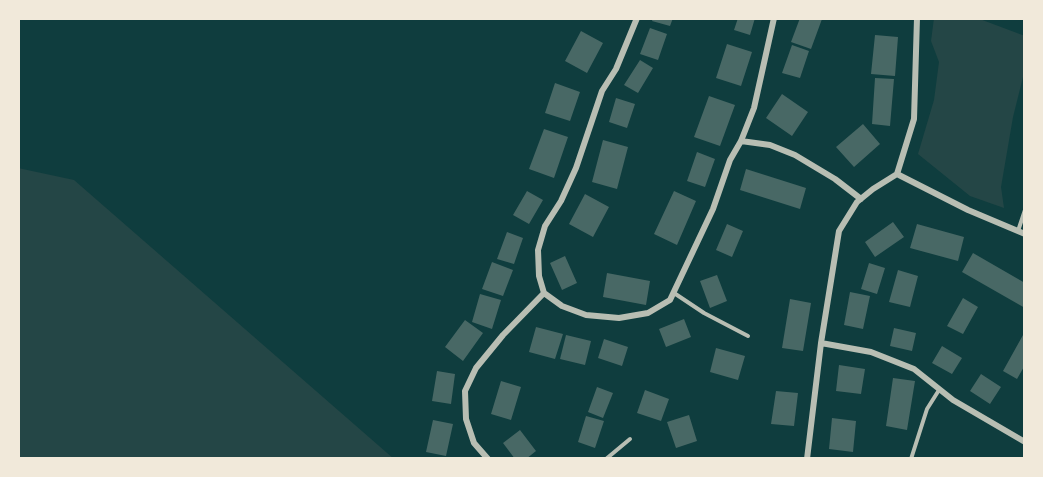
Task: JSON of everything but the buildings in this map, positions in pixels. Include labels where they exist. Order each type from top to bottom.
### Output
[{"type":"street","points":[[637,18],[616,69],[602,91],[576,168],[561,201],[544,226],[538,250],[539,276],[544,293],[562,306],[586,315],[619,318],[648,313],[670,300],[713,208],[730,160],[741,141],[754,108],[774,18]]},
{"type":"street","points":[[807,459],[821,343],[839,231],[857,202],[897,174],[914,119],[916,18]]},
{"type":"street","points":[[741,141],[770,145],[795,155],[835,179],[861,199]]},
{"type":"street","points":[[897,174],[968,210],[1021,233]]},
{"type":"street","points":[[488,459],[474,443],[466,419],[465,392],[476,368],[502,335],[544,293]]},
{"type":"street","points":[[821,343],[871,352],[915,369],[953,400],[1025,442]]},
{"type":"lane","points":[[1021,233],[1025,210]]},
{"type":"lane","points":[[674,293],[704,313],[748,336]]},
{"type":"lane","points":[[911,459],[927,409],[939,389]]},
{"type":"lane","points":[[606,459],[630,439]]},
{"type":"shaded area","points":[[934,18],[977,18],[1025,36],[1025,69],[1013,117],[1001,187],[1004,208],[970,196],[918,154],[934,100],[939,62],[931,41]]},
{"type":"shaded area","points":[[18,168],[74,180],[394,459],[18,459]]}]
